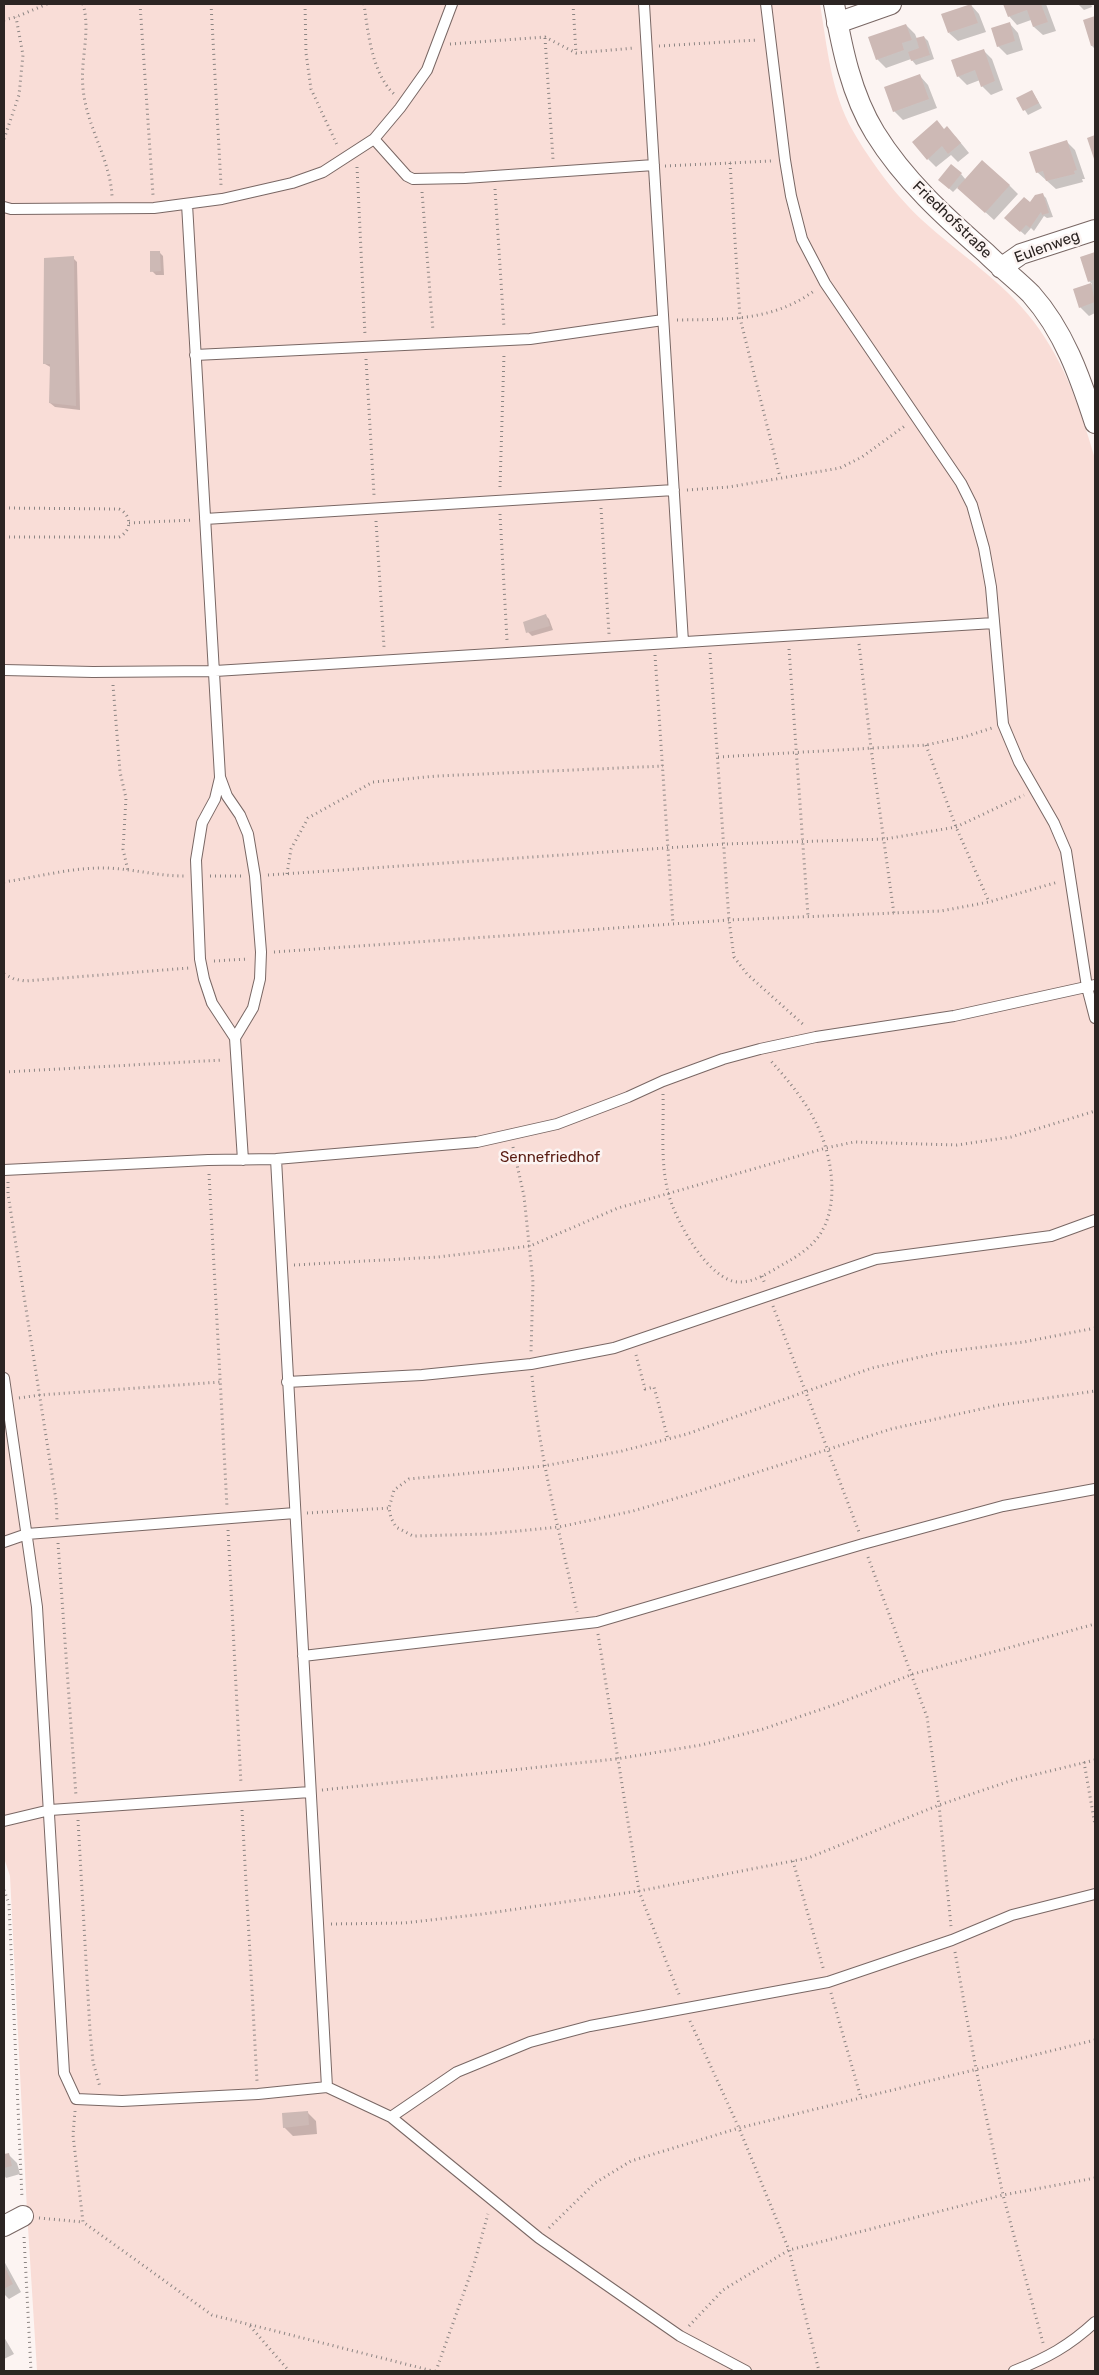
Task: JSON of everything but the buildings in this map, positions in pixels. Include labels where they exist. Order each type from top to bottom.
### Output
[{"type":"street","points":[[835,13],[891,4]]},
{"type":"street","name":"Friedhofstraße","points":[[835,13],[850,76],[860,103],[876,134],[914,185],[949,220],[1031,294],[1066,345],[1079,375],[1095,422]]},
{"type":"street","name":"Eulenweg","points":[[1001,268],[1021,254],[1095,230]]},
{"type":"street","points":[[4,2226],[22,2216]]},
{"type":"lane","points":[[4,207],[11,209],[154,208],[222,198],[292,183],[323,172],[374,139],[403,103],[427,70],[452,4]]},
{"type":"lane","points":[[644,4],[683,642]]},
{"type":"lane","points":[[766,4],[790,196],[802,239],[825,283],[961,484],[972,505],[984,548],[994,623],[1003,724],[1019,762],[1054,823],[1066,851],[1091,986],[1095,1018]]},
{"type":"lane","points":[[374,139],[407,176],[421,179],[654,165]]},
{"type":"lane","points":[[187,204],[220,777],[215,799],[202,823],[196,860],[201,965],[212,1003],[235,1038],[242,1160]]},
{"type":"lane","points":[[195,355],[366,349],[530,339],[663,320]]},
{"type":"lane","points":[[205,519],[674,490]]},
{"type":"lane","points":[[4,670],[215,671],[994,623]]},
{"type":"lane","points":[[220,777],[227,796],[240,814],[248,834],[255,876],[261,955],[260,979],[253,1008],[235,1038]]},
{"type":"lane","points":[[6,1170],[208,1160],[276,1159],[477,1142],[557,1124],[663,1081],[723,1059],[760,1048],[816,1037],[954,1016],[1091,986]]},
{"type":"lane","points":[[276,1159],[327,2087]]},
{"type":"lane","points":[[287,1382],[422,1375],[530,1364],[614,1348],[876,1259],[1051,1236],[1095,1220]]},
{"type":"lane","points":[[4,1378],[37,1607],[64,2073],[76,2099],[104,2100],[258,2094],[327,2087],[391,2117],[539,2238],[680,2336],[746,2371]]},
{"type":"lane","points":[[303,1656],[597,1622],[863,1544],[1002,1506],[1095,1490]]},
{"type":"lane","points":[[4,1542],[27,1534],[295,1513]]},
{"type":"lane","points":[[4,1821],[50,1810],[310,1792]]},
{"type":"lane","points":[[391,2117],[457,2072],[530,2042],[590,2026],[685,2010],[828,1982],[952,1940],[1012,1915],[1095,1894]]},
{"type":"lane","points":[[1014,2371],[1047,2358],[1079,2337],[1095,2322]]},
{"type":"path","points":[[4,20],[16,18],[47,4]]},
{"type":"path","points":[[83,4],[87,28],[83,88],[87,111],[110,175],[113,209]]},
{"type":"path","points":[[140,4],[154,208]]},
{"type":"path","points":[[211,4],[222,198]]},
{"type":"path","points":[[305,4],[306,53],[311,89],[328,129],[348,157],[357,166],[385,661]]},
{"type":"path","points":[[364,4],[371,46],[381,77],[390,91],[403,103]]},
{"type":"path","points":[[573,4],[576,52]]},
{"type":"path","points":[[4,138],[19,95],[23,55],[16,18]]},
{"type":"path","points":[[545,37],[554,172]]},
{"type":"path","points":[[438,42],[448,44],[545,37],[576,52],[771,39]]},
{"type":"path","points":[[654,165],[785,160]]},
{"type":"path","points":[[730,163],[740,318],[780,477]]},
{"type":"path","points":[[495,176],[504,340],[499,501],[508,653]]},
{"type":"path","points":[[421,179],[434,345]]},
{"type":"path","points":[[663,320],[740,318],[771,313],[797,304],[825,283]]},
{"type":"path","points":[[674,490],[729,487],[840,468],[862,457],[917,418]]},
{"type":"path","points":[[600,495],[610,646]]},
{"type":"path","points":[[4,508],[119,508],[126,514],[129,523],[126,532],[119,537],[4,537]]},
{"type":"path","points":[[129,523],[205,519]]},
{"type":"path","points":[[857,631],[870,748],[885,839],[894,914]]},
{"type":"path","points":[[788,636],[808,916]]},
{"type":"path","points":[[709,641],[729,920],[734,957],[748,974],[816,1037]]},
{"type":"path","points":[[654,644],[673,924]]},
{"type":"path","points":[[112,672],[120,772],[126,798],[123,849],[128,871]]},
{"type":"path","points":[[718,757],[926,745],[964,737],[1003,724]]},
{"type":"path","points":[[926,745],[956,827],[990,902]]},
{"type":"path","points":[[287,874],[291,849],[308,818],[373,782],[437,776],[663,766]]},
{"type":"path","points":[[4,882],[81,869],[108,868],[166,876],[255,876],[724,844],[803,840],[885,839],[956,827],[1036,790]]},
{"type":"path","points":[[4,974],[14,980],[25,981],[201,965],[261,955],[729,920],[941,911],[990,902],[1070,879]]},
{"type":"path","points":[[663,1081],[664,1176],[668,1195],[682,1225],[696,1249],[714,1272],[739,1282],[762,1276],[802,1254],[822,1231],[830,1207],[833,1181],[826,1148],[815,1121],[793,1086],[760,1048]]},
{"type":"path","points":[[4,1072],[236,1059]]},
{"type":"path","points":[[281,1266],[438,1257],[530,1246],[618,1208],[826,1148],[854,1142],[957,1145],[1011,1137],[1095,1111]]},
{"type":"path","points":[[510,1134],[524,1196],[530,1246],[533,1282],[530,1364],[535,1415],[544,1466],[580,1625]]},
{"type":"path","points":[[208,1160],[258,2094]]},
{"type":"path","points":[[6,1170],[8,1194],[56,1500],[90,2031],[93,2062],[104,2100]]},
{"type":"path","points":[[762,1276],[913,1674],[927,1717],[939,1805],[952,1940],[976,2069],[1003,2195],[1047,2358]]},
{"type":"path","points":[[1095,1328],[1024,1342],[942,1352],[880,1366],[668,1439],[544,1466],[409,1479],[394,1490],[389,1508],[390,1518],[404,1533],[413,1536],[486,1534],[559,1527],[633,1511],[678,1498],[866,1436],[900,1427],[999,1405],[1095,1391]]},
{"type":"path","points":[[633,1342],[645,1389],[654,1387],[668,1439]]},
{"type":"path","points":[[7,1400],[40,1395],[220,1382]]},
{"type":"path","points":[[295,1513],[389,1508]]},
{"type":"path","points":[[597,1622],[616,1759],[639,1891],[685,2010],[739,2128],[790,2250],[819,2371]]},
{"type":"path","points":[[310,1792],[616,1759],[701,1745],[763,1730],[837,1704],[913,1674],[1095,1624]]},
{"type":"path","points":[[317,1924],[404,1923],[639,1891],[808,1858],[939,1805],[1013,1780],[1095,1760]]},
{"type":"path","points":[[1084,1762],[1095,1825]]},
{"type":"path","points":[[4,1890],[9,1904],[22,2216],[31,2371]]},
{"type":"path","points":[[539,2238],[595,2183],[631,2161],[739,2128],[1095,2040]]},
{"type":"path","points":[[76,2099],[73,2135],[83,2222]]},
{"type":"path","points":[[680,2336],[723,2290],[790,2250],[1003,2195],[1095,2178]]},
{"type":"path","points":[[22,2216],[83,2222],[212,2316],[435,2371],[474,2264],[492,2199]]},
{"type":"path","points":[[250,2325],[289,2371]]},
{"type":"green space","name":"Sennefriedhof","points":[[4,4],[820,4],[831,69],[840,101],[853,131],[867,154],[894,190],[922,220],[995,281],[1022,307],[1045,338],[1063,370],[1078,405],[1095,459],[1095,2371],[37,2371],[10,1876],[4,1858]]}]
